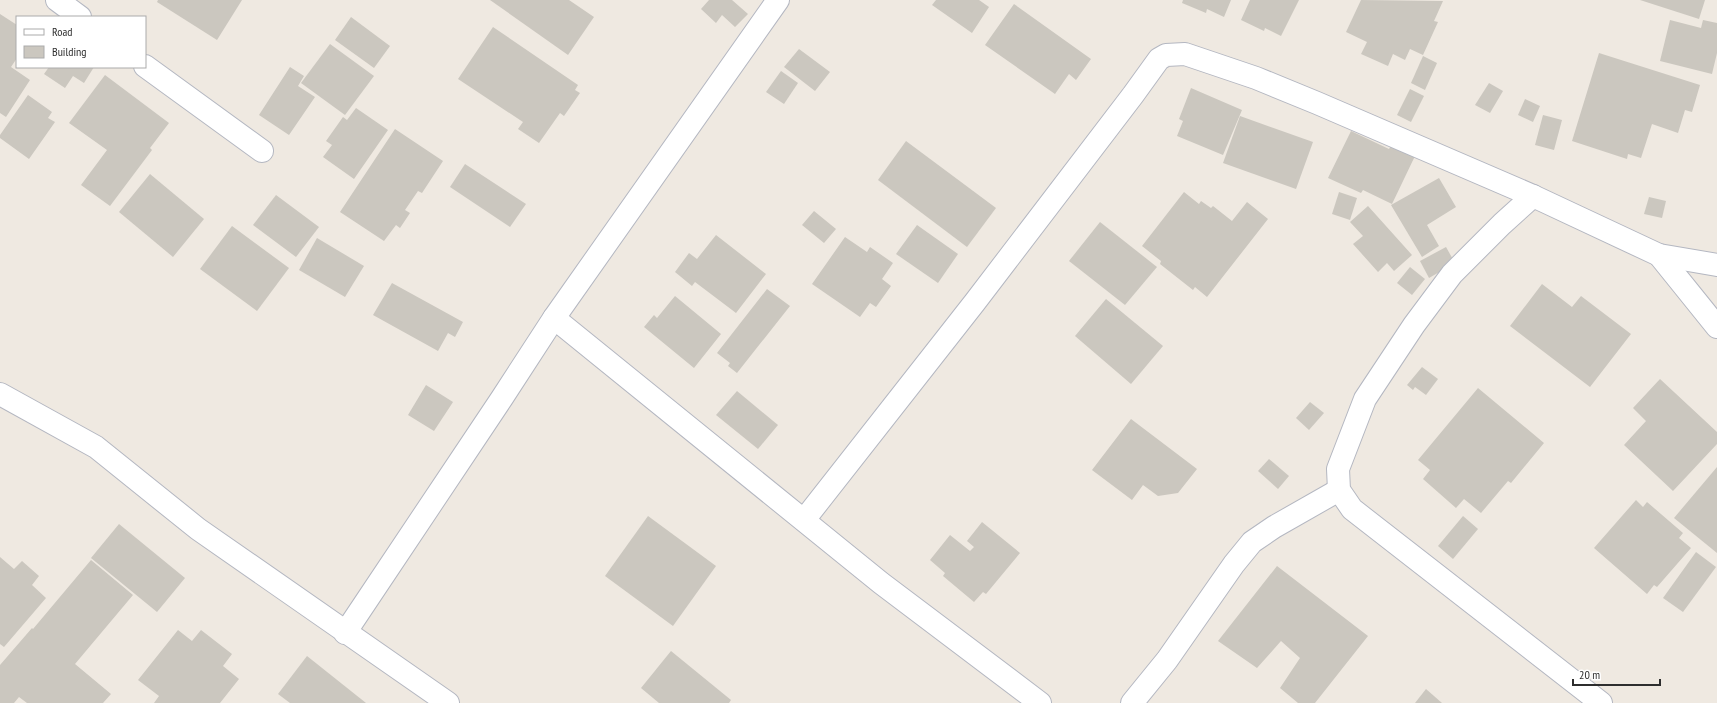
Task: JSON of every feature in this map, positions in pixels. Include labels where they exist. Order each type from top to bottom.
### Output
[{"type":"street","points":[[57,0],[79,16]]},
{"type":"street","points":[[345,633],[554,318],[778,0]]},
{"type":"street","points":[[804,520],[975,302],[1158,59],[1166,54],[1185,54],[1256,78],[1533,196],[1659,255],[1717,265]]},
{"type":"street","points":[[146,67],[262,151]]},
{"type":"street","points":[[1533,196],[1502,224],[1452,274],[1414,325],[1365,399],[1338,469],[1339,490],[1352,509],[1601,703]]},
{"type":"street","points":[[1659,255],[1717,327]]},
{"type":"street","points":[[554,318],[881,583],[1040,703]]},
{"type":"street","points":[[0,394],[96,447],[198,529],[345,633],[448,703]]},
{"type":"street","points":[[1132,703],[1167,660],[1234,564],[1252,542],[1274,527],[1339,490]]},
{"type":"building","points":[[158,0],[242,0],[217,40],[157,2]]},
{"type":"building","points":[[490,0],[569,0],[594,17],[568,55]]},
{"type":"building","points":[[709,0],[732,0],[748,14],[735,27],[722,15],[716,23],[701,9]]},
{"type":"building","points":[[936,0],[979,0],[989,7],[972,33],[932,5]]},
{"type":"building","points":[[1183,0],[1231,0],[1224,17],[1207,9],[1206,13],[1182,3]]},
{"type":"building","points":[[1250,0],[1299,0],[1281,36],[1265,28],[1264,31],[1241,20]]},
{"type":"building","points":[[1361,0],[1443,1],[1434,21],[1438,22],[1423,55],[1410,49],[1405,60],[1393,54],[1388,66],[1361,54],[1367,42],[1346,32]]},
{"type":"building","points":[[1640,0],[1705,0],[1699,19]]},
{"type":"building","points":[[1014,4],[1091,59],[1076,80],[1069,74],[1055,94],[985,45]]},
{"type":"building","points":[[0,14],[16,24],[16,60],[11,67],[30,80],[6,117],[0,113]]},
{"type":"building","points":[[351,17],[390,46],[374,68],[335,40]]},
{"type":"building","points":[[1670,20],[1701,28],[1703,20],[1717,23],[1717,53],[1712,74],[1660,61]]},
{"type":"building","points":[[493,27],[578,85],[575,90],[580,93],[564,116],[560,113],[539,143],[518,129],[523,122],[458,79]]},
{"type":"building","points":[[330,44],[374,76],[345,115],[301,83]]},
{"type":"building","points":[[799,49],[830,72],[815,91],[784,67]]},
{"type":"building","points":[[1599,53],[1700,85],[1692,112],[1685,110],[1678,133],[1652,124],[1641,158],[1628,154],[1627,159],[1572,141]]},
{"type":"building","points":[[1423,56],[1437,63],[1425,90],[1411,83]]},
{"type":"building","points":[[290,67],[304,76],[298,86],[315,97],[289,135],[259,115]]},
{"type":"building","points":[[48,68],[93,68],[84,83],[73,76],[65,88],[44,74]]},
{"type":"building","points":[[781,71],[798,83],[784,104],[766,92]]},
{"type":"building","points":[[105,75],[169,123],[150,148],[152,150],[110,206],[81,185],[107,150],[69,123]]},
{"type":"building","points":[[1489,83],[1503,91],[1490,113],[1475,105]]},
{"type":"building","points":[[1191,88],[1242,110],[1223,155],[1177,136],[1183,121],[1179,119]]},
{"type":"building","points":[[1410,89],[1424,96],[1411,122],[1397,115]]},
{"type":"building","points":[[28,95],[52,112],[48,118],[55,122],[29,159],[0,138],[0,135]]},
{"type":"building","points":[[1525,99],[1540,106],[1533,122],[1518,115]]},
{"type":"building","points":[[356,108],[388,130],[354,179],[323,157],[332,145],[326,141],[343,117],[347,120]]},
{"type":"building","points":[[1543,115],[1562,120],[1554,150],[1535,145]]},
{"type":"building","points":[[1240,116],[1313,142],[1296,189],[1223,163]]},
{"type":"building","points":[[395,129],[443,161],[422,193],[418,191],[405,210],[410,213],[400,228],[396,225],[384,241],[340,212]]},
{"type":"building","points":[[1351,131],[1389,149],[1392,144],[1415,156],[1392,204],[1363,190],[1361,193],[1328,178]]},
{"type":"building","points":[[906,141],[996,208],[967,247],[878,180]]},
{"type":"building","points":[[465,164],[526,204],[510,227],[450,187]]},
{"type":"building","points":[[150,174],[204,219],[173,257],[119,212]]},
{"type":"building","points":[[1439,178],[1456,207],[1427,225],[1439,246],[1422,257],[1391,205]]},
{"type":"building","points":[[1184,192],[1199,204],[1201,201],[1211,208],[1213,206],[1232,221],[1247,202],[1268,219],[1207,297],[1195,287],[1193,290],[1160,264],[1161,261],[1142,246]]},
{"type":"building","points":[[1339,192],[1357,198],[1350,220],[1332,214]]},
{"type":"building","points":[[276,195],[319,227],[296,257],[253,225]]},
{"type":"building","points":[[1649,197],[1666,201],[1662,218],[1644,214]]},
{"type":"building","points":[[1368,206],[1412,255],[1394,271],[1387,263],[1378,272],[1353,244],[1363,236],[1350,222]]},
{"type":"building","points":[[814,211],[836,229],[824,243],[802,225]]},
{"type":"building","points":[[1100,222],[1157,267],[1125,305],[1069,261]]},
{"type":"building","points":[[917,225],[958,254],[938,283],[896,254]]},
{"type":"building","points":[[232,226],[289,268],[257,311],[200,269]]},
{"type":"building","points":[[716,235],[766,274],[736,313],[695,282],[692,286],[675,272],[689,253],[697,259]]},
{"type":"building","points":[[845,237],[867,252],[870,247],[893,263],[882,279],[891,286],[876,307],[870,303],[860,317],[812,284]]},
{"type":"building","points":[[317,238],[364,266],[345,297],[299,270]]},
{"type":"building","points":[[1446,247],[1455,263],[1429,278],[1420,261]]},
{"type":"building","points":[[1410,267],[1425,279],[1412,295],[1397,283]]},
{"type":"building","points":[[392,283],[463,322],[455,337],[448,333],[438,351],[373,315]]},
{"type":"building","points":[[1542,284],[1572,307],[1581,296],[1631,334],[1590,387],[1510,326]]},
{"type":"building","points":[[767,289],[790,306],[737,373],[728,366],[730,363],[717,353]]},
{"type":"building","points":[[675,296],[721,334],[694,368],[644,327],[654,315],[657,318]]},
{"type":"building","points":[[1106,299],[1163,346],[1131,384],[1075,336]]},
{"type":"building","points":[[1422,367],[1438,379],[1426,395],[1415,387],[1413,390],[1407,385]]},
{"type":"building","points":[[1660,379],[1717,432],[1717,444],[1673,491],[1624,445],[1646,421],[1633,408]]},
{"type":"building","points":[[426,385],[453,402],[434,431],[408,415]]},
{"type":"building","points":[[1478,388],[1544,443],[1511,483],[1508,481],[1481,513],[1464,499],[1456,508],[1423,479],[1430,470],[1418,460]]},
{"type":"building","points":[[737,391],[778,425],[758,449],[716,415]]},
{"type":"building","points":[[1310,402],[1324,413],[1309,430],[1296,418]]},
{"type":"building","points":[[1131,419],[1197,469],[1178,493],[1158,496],[1143,485],[1132,500],[1092,470]]},
{"type":"building","points":[[1269,459],[1289,476],[1278,489],[1258,471]]},
{"type":"building","points":[[1717,467],[1717,553],[1674,518]]},
{"type":"building","points":[[1636,500],[1643,507],[1647,502],[1683,533],[1679,538],[1691,548],[1657,587],[1654,585],[1647,594],[1594,548]]},
{"type":"building","points":[[648,516],[716,566],[673,626],[605,576]]},
{"type":"building","points":[[1463,516],[1478,529],[1453,559],[1438,546]]},
{"type":"building","points":[[982,522],[1020,553],[986,594],[983,592],[974,602],[943,576],[945,573],[930,560],[950,535],[970,551],[974,547],[967,541]]},
{"type":"building","points":[[119,524],[185,578],[157,612],[91,558]]},
{"type":"building","points":[[1696,552],[1716,567],[1683,612],[1663,598]]},
{"type":"building","points":[[0,557],[14,569],[22,561],[39,576],[32,585],[46,598],[4,647],[0,644]]},
{"type":"building","points":[[91,560],[133,595],[75,664],[111,694],[103,703],[27,703],[19,697],[14,703],[0,703],[0,665],[32,628],[33,629]]},
{"type":"building","points":[[1277,566],[1368,636],[1315,703],[1298,703],[1280,688],[1300,658],[1281,641],[1257,668],[1218,641]]},
{"type":"building","points":[[178,630],[192,641],[201,630],[232,654],[223,666],[239,679],[220,703],[154,703],[159,696],[138,680]]},
{"type":"building","points":[[671,651],[731,700],[729,703],[659,703],[641,688]]},
{"type":"building","points":[[307,656],[366,703],[290,703],[278,694]]},
{"type":"building","points":[[1426,689],[1442,703],[1415,703]]}]
